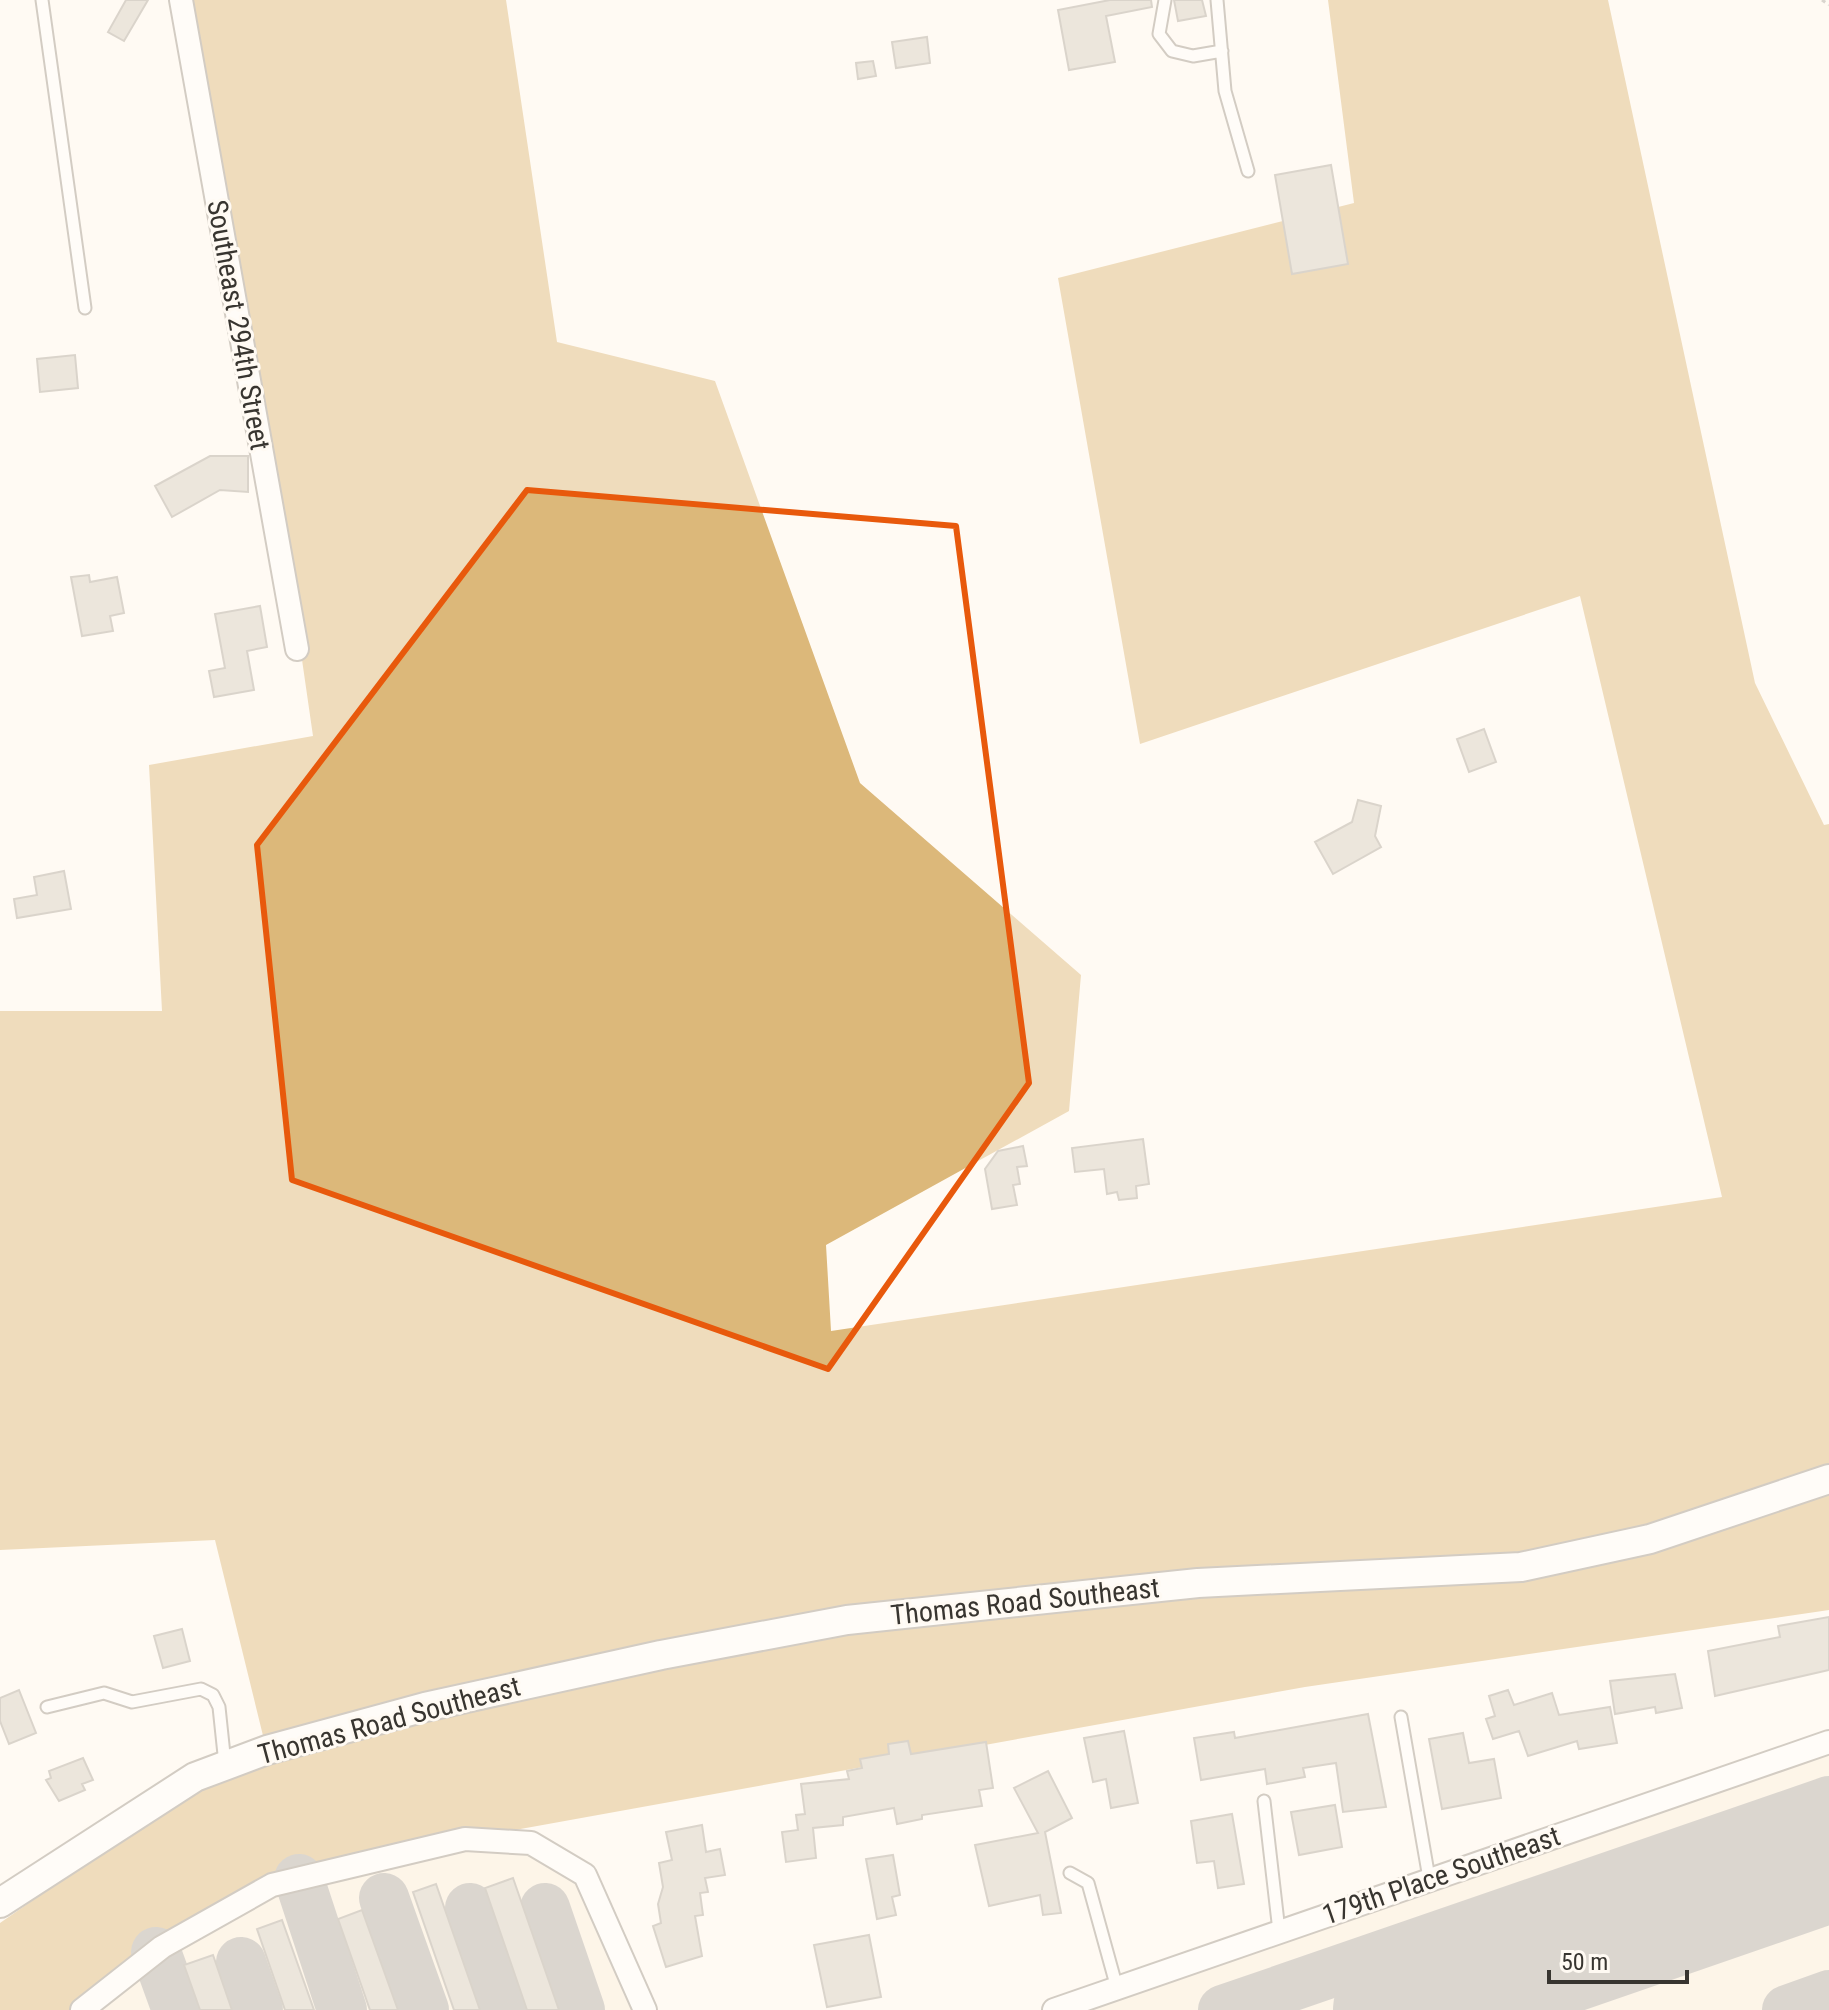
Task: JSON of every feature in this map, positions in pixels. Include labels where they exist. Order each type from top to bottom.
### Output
[{"type":"street","name":"Southeast 294th Street","points":[[181,0],[297,649]]},
{"type":"street","name":"Thomas Road Southeast","points":[[0,1903],[195,1777],[225,1764],[440,1703],[661,1655],[847,1620],[1198,1583],[1521,1567],[1650,1539],[1829,1479]]},
{"type":"street","name":"179th Place Southeast","points":[[1054,2010],[1829,1742]]},
{"type":"street","points":[[82,2010],[162,1947],[272,1885],[465,1839],[531,1843],[585,1875],[645,2010]]},
{"type":"lane","points":[[42,0],[85,308]]},
{"type":"lane","points":[[1165,0],[1159,34],[1172,51],[1193,56],[1222,51]]},
{"type":"lane","points":[[1217,0],[1225,91],[1248,171]]},
{"type":"lane","points":[[47,1707],[104,1693],[132,1702],[201,1689],[213,1695],[219,1707],[225,1764]]},
{"type":"lane","points":[[1401,1717],[1429,1878]]},
{"type":"lane","points":[[1264,1801],[1279,1931]]},
{"type":"lane","points":[[1070,1873],[1088,1883],[1117,1988]]},
{"type":"path","points":[[1822,0],[1829,5]]},
{"type":"highlighted area","points":[[527,490],[956,526],[1029,1083],[828,1369],[292,1180],[257,845]]},
{"type":"shaded area","points":[[185,0],[506,0],[557,342],[715,381],[860,783],[1081,975],[1069,1111],[826,1245],[831,1331],[1722,1197],[1580,596],[1140,744],[1058,278],[1354,203],[1328,0],[1608,0],[1755,683],[1824,825],[1829,824],[1829,1610],[1305,1687],[465,1839],[272,1885],[82,2010],[0,2010],[0,1923],[195,1788],[268,1756],[215,1540],[0,1550],[0,1011],[162,1011],[149,765],[313,736],[298,632]]},
{"type":"shaded area","points":[[1829,1737],[1829,1987],[1765,2010],[1054,2010]]},
{"type":"shaded area","points":[[465,1839],[531,1843],[585,1875],[645,2010],[82,2010],[272,1885]]},
{"type":"building","points":[[126,0],[148,0],[124,41],[108,32]]},
{"type":"building","points":[[1110,0],[1151,0],[1152,7],[1106,16],[1115,62],[1069,70],[1058,10]]},
{"type":"building","points":[[1174,0],[1202,0],[1206,16],[1178,21]]},
{"type":"building","points":[[927,37],[930,63],[896,68],[892,42]]},
{"type":"building","points":[[873,61],[876,76],[858,79],[856,63]]},
{"type":"building","points":[[1331,165],[1348,264],[1292,274],[1275,175]]},
{"type":"building","points":[[75,355],[78,388],[40,392],[37,359]]},
{"type":"building","points":[[210,456],[248,456],[248,492],[220,490],[172,517],[155,486]]},
{"type":"building","points":[[89,575],[90,582],[117,577],[124,613],[110,616],[113,631],[82,636],[71,577]]},
{"type":"building","points":[[260,606],[267,647],[247,651],[254,690],[214,697],[209,671],[225,668],[215,614]]},
{"type":"building","points":[[1484,729],[1496,762],[1469,772],[1457,739]]},
{"type":"building","points":[[1358,800],[1381,806],[1375,836],[1381,847],[1333,874],[1315,842],[1352,822]]},
{"type":"building","points":[[64,871],[71,909],[17,918],[14,899],[37,895],[34,877]]},
{"type":"building","points":[[1143,1139],[1149,1184],[1136,1186],[1137,1198],[1119,1200],[1117,1192],[1107,1194],[1104,1169],[1075,1172],[1072,1148]]},
{"type":"building","points":[[1023,1146],[1027,1166],[1017,1167],[1020,1184],[1013,1185],[1017,1205],[992,1209],[985,1169],[998,1151]]},
{"type":"building","points":[[1829,1617],[1829,1670],[1715,1696],[1708,1651],[1780,1637],[1778,1626]]},
{"type":"building","points":[[182,1629],[190,1661],[163,1668],[154,1636]]},
{"type":"building","points":[[1675,1674],[1682,1708],[1656,1713],[1655,1707],[1615,1714],[1610,1681]]},
{"type":"building","points":[[19,1690],[36,1733],[9,1744],[0,1721],[0,1698]]},
{"type":"building","points":[[1508,1690],[1514,1705],[1552,1693],[1559,1715],[1610,1707],[1617,1743],[1579,1749],[1577,1741],[1528,1756],[1519,1731],[1493,1739],[1486,1719],[1495,1716],[1489,1696]]},
{"type":"building","points":[[1368,1714],[1386,1807],[1343,1812],[1336,1763],[1303,1768],[1305,1777],[1267,1784],[1265,1769],[1201,1780],[1194,1738],[1234,1732],[1235,1738]]},
{"type":"building","points":[[1124,1731],[1138,1803],[1111,1808],[1106,1779],[1093,1782],[1084,1738]]},
{"type":"building","points":[[1463,1733],[1469,1763],[1494,1759],[1501,1798],[1442,1809],[1429,1739]]},
{"type":"building","points":[[908,1741],[911,1754],[986,1742],[993,1788],[979,1790],[982,1806],[922,1815],[922,1819],[897,1824],[894,1808],[843,1817],[843,1825],[813,1828],[816,1858],[786,1862],[782,1832],[798,1830],[796,1815],[805,1814],[801,1784],[849,1779],[847,1771],[862,1768],[860,1759],[889,1754],[888,1744]]},
{"type":"building","points":[[83,1758],[93,1780],[82,1784],[85,1790],[59,1801],[46,1780],[51,1778],[49,1771]]},
{"type":"building","points":[[1048,1771],[1072,1818],[1045,1832],[1061,1913],[1043,1915],[1040,1895],[989,1906],[975,1845],[1038,1833],[1014,1788]]},
{"type":"building","points":[[1335,1805],[1342,1847],[1299,1855],[1291,1812]]},
{"type":"building","points":[[1232,1814],[1244,1884],[1218,1888],[1214,1861],[1197,1863],[1191,1821]]},
{"type":"building","points":[[702,1825],[706,1852],[720,1849],[725,1875],[705,1878],[708,1892],[700,1893],[703,1915],[695,1916],[702,1956],[666,1967],[653,1926],[661,1923],[658,1904],[663,1887],[659,1863],[672,1860],[666,1832]]},
{"type":"building","points":[[893,1855],[900,1895],[892,1897],[896,1915],[877,1919],[866,1859]]},
{"type":"building","points":[[513,1878],[559,2010],[527,2010],[485,1888]]},
{"type":"building","points":[[436,1884],[480,2010],[454,2010],[413,1892]]},
{"type":"building","points":[[362,1910],[398,2010],[370,2010],[338,1919]]},
{"type":"building","points":[[282,1920],[314,2010],[285,2010],[257,1929]]},
{"type":"building","points":[[869,1935],[881,1997],[827,2007],[814,1945]]},
{"type":"building","points":[[213,1955],[232,2010],[200,2010],[184,1965]]},
{"type":"taxiway","points":[[1223,2010],[1829,1801]]},
{"type":"taxiway","points":[[299,1879],[342,2010]]},
{"type":"taxiway","points":[[384,1898],[424,2010]]},
{"type":"taxiway","points":[[470,1908],[505,2010]]},
{"type":"taxiway","points":[[545,1908],[580,2010]]},
{"type":"taxiway","points":[[1444,1934],[1473,2010]]},
{"type":"taxiway","points":[[156,1952],[177,2010]]},
{"type":"taxiway","points":[[241,1962],[258,2010]]},
{"type":"taxiway","points":[[1787,2010],[1829,1995]]},
{"type":"runway","points":[[1395,2010],[1829,1860]]}]
